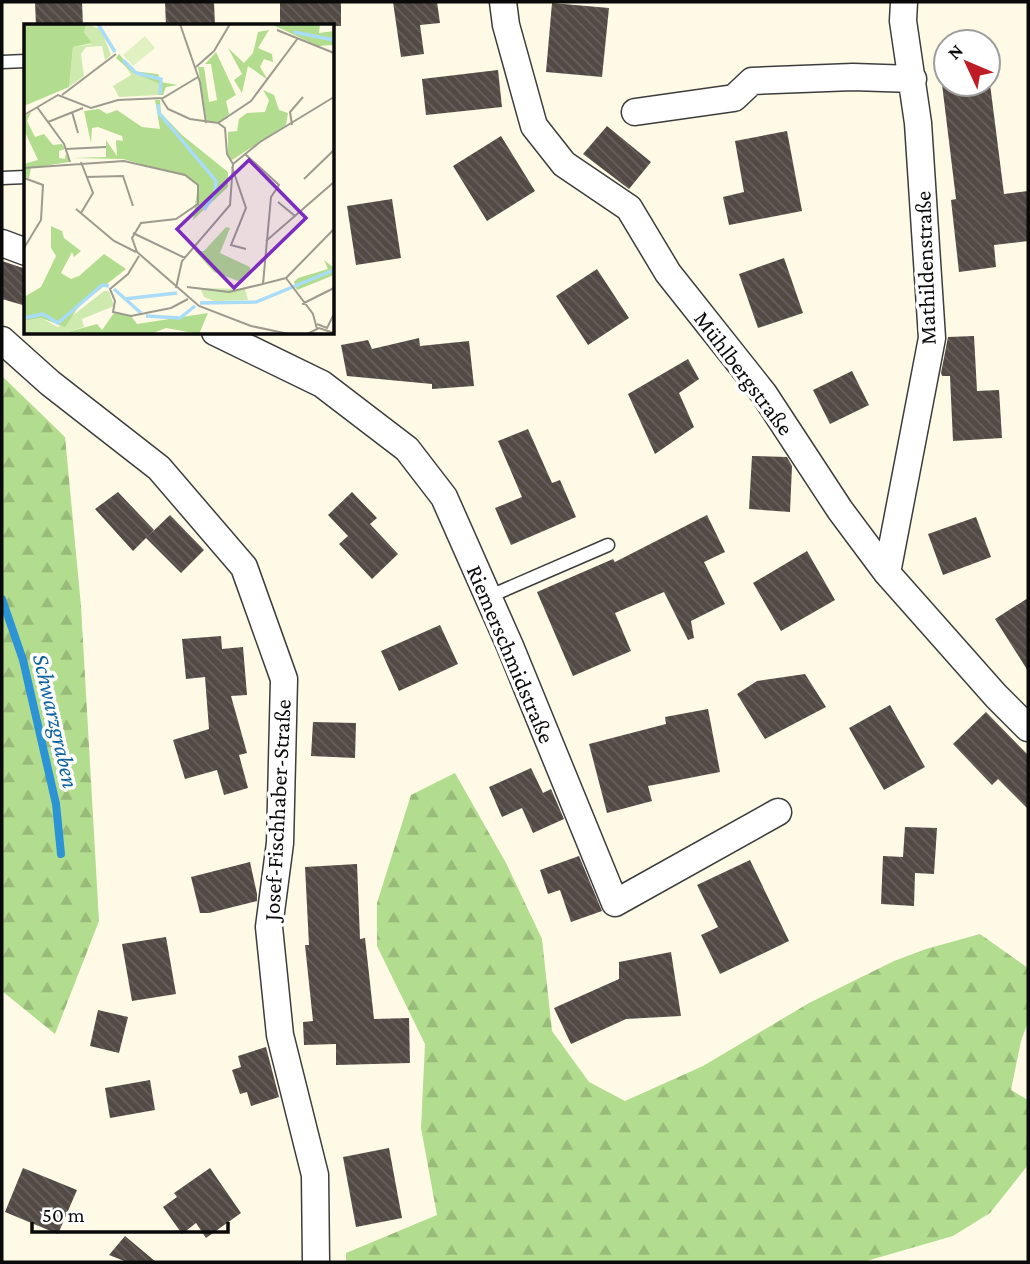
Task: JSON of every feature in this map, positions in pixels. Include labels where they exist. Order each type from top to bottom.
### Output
[{"type":"street","name":"Mühlbergstraße","points":[[503,2],[506,25],[534,126],[565,163],[629,208],[668,273],[764,394],[840,510],[887,573],[996,696],[1028,728]]},
{"type":"street","name":"Mathildenstraße","points":[[887,573],[932,338],[913,79],[902,21],[904,2]]},
{"type":"street","points":[[635,112],[734,98],[752,81],[853,77],[913,79]]},
{"type":"street","points":[[2,243],[24,251]]},
{"type":"street","name":"Riemerschmidstraße","points":[[219,334],[322,384],[407,449],[444,497],[615,904],[778,812]]},
{"type":"street","name":"Josef-Fischhaber-Straße","points":[[2,340],[50,383],[159,468],[244,567],[284,679],[280,843],[269,927],[280,1035],[315,1175],[316,1262]]},
{"type":"lane","points":[[2,62],[24,61]]},
{"type":"lane","points":[[2,178],[24,177]]},
{"type":"lane","points":[[488,597],[608,545]]},
{"type":"green space","points":[[2,376],[65,437],[81,606],[99,921],[55,1034],[2,991]]},
{"type":"green space","points":[[455,773],[506,863],[542,939],[552,1031],[589,1082],[625,1101],[703,1066],[809,1003],[894,961],[980,934],[1028,968],[1028,1022],[1021,1041],[1011,1090],[1028,1100],[1028,1165],[990,1213],[953,1236],[863,1262],[346,1262],[346,1253],[437,1215],[421,1128],[425,1044],[377,946],[377,903],[411,795]]},
{"type":"building","points":[[35,2],[82,2],[83,24],[36,24]]},
{"type":"building","points":[[165,2],[214,2],[215,24],[166,24]]},
{"type":"building","points":[[280,2],[341,2],[341,26],[280,24]]},
{"type":"building","points":[[393,2],[437,2],[440,23],[420,25],[424,54],[401,57]]},
{"type":"building","points":[[552,3],[609,8],[602,77],[546,72]]},
{"type":"building","points":[[498,70],[502,107],[426,115],[422,79]]},
{"type":"building","points":[[944,98],[992,98],[1004,194],[1028,191],[1028,241],[994,245],[996,267],[959,272],[951,200],[956,199]]},
{"type":"building","points":[[607,126],[651,162],[629,189],[583,154]]},
{"type":"building","points":[[787,131],[802,211],[729,225],[723,197],[744,192],[735,141]]},
{"type":"building","points":[[501,136],[535,191],[487,221],[453,166]]},
{"type":"building","points":[[392,199],[401,258],[356,265],[347,206]]},
{"type":"building","points":[[784,258],[803,313],[758,328],[739,274]]},
{"type":"building","points":[[2,261],[24,268],[24,305],[2,299]]},
{"type":"building","points":[[597,269],[629,318],[588,345],[556,296]]},
{"type":"building","points":[[974,336],[977,391],[999,390],[1002,438],[953,441],[950,376],[942,376],[941,373],[948,337]]},
{"type":"building","points":[[419,338],[420,346],[469,341],[474,386],[432,389],[432,384],[347,376],[341,345],[368,340],[372,349]]},
{"type":"building","points":[[688,359],[699,379],[679,393],[694,427],[655,454],[628,394]]},
{"type":"building","points":[[852,371],[869,405],[830,424],[813,390]]},
{"type":"building","points":[[528,429],[552,483],[560,480],[576,517],[511,545],[495,508],[522,497],[498,441]]},
{"type":"building","points":[[752,456],[787,457],[792,466],[790,512],[749,509]]},
{"type":"building","points":[[118,492],[154,530],[133,551],[95,509]]},
{"type":"building","points":[[352,492],[377,518],[370,524],[398,554],[372,579],[339,544],[348,536],[328,515]]},
{"type":"building","points":[[170,515],[204,550],[181,573],[146,538]]},
{"type":"building","points":[[707,515],[725,552],[704,562],[725,604],[691,621],[694,638],[688,640],[664,592],[615,613],[631,651],[573,676],[537,592],[613,559],[615,562]]},
{"type":"building","points":[[976,517],[991,557],[943,575],[928,534]]},
{"type":"building","points":[[807,551],[835,600],[781,631],[753,583]]},
{"type":"building","points":[[1028,598],[1028,671],[995,619]]},
{"type":"building","points":[[440,625],[458,664],[399,691],[381,651]]},
{"type":"building","points":[[221,636],[222,649],[243,647],[247,695],[231,696],[247,753],[239,755],[248,788],[224,795],[217,770],[185,779],[173,740],[209,729],[205,677],[186,679],[182,639]]},
{"type":"building","points":[[805,674],[826,707],[765,739],[737,694],[757,681]]},
{"type":"building","points":[[890,705],[925,767],[884,790],[849,728]]},
{"type":"building","points":[[708,709],[720,772],[648,786],[652,801],[607,813],[589,744],[666,724],[665,717]]},
{"type":"building","points":[[986,712],[1028,755],[1028,809],[998,779],[992,785],[953,744]]},
{"type":"building","points":[[313,722],[356,723],[355,758],[311,756]]},
{"type":"building","points":[[531,768],[543,793],[551,789],[564,819],[533,833],[522,808],[502,817],[489,787]]},
{"type":"building","points":[[905,827],[937,828],[934,874],[915,873],[914,906],[881,904],[883,856],[903,857]]},
{"type":"building","points":[[579,856],[602,911],[571,922],[560,890],[548,894],[540,870]]},
{"type":"building","points":[[750,860],[789,941],[720,974],[701,935],[718,927],[697,885]]},
{"type":"building","points":[[250,862],[257,901],[200,913],[191,877]]},
{"type":"building","points":[[357,864],[360,939],[365,938],[374,1019],[409,1018],[410,1063],[336,1065],[336,1044],[304,1045],[303,1022],[313,1021],[305,945],[309,945],[305,867]]},
{"type":"building","points":[[166,937],[176,994],[132,1001],[122,944]]},
{"type":"building","points":[[671,952],[681,1016],[626,1019],[571,1044],[554,1008],[619,979],[619,962]]},
{"type":"building","points":[[98,1010],[128,1017],[119,1053],[90,1046]]},
{"type":"building","points":[[266,1047],[279,1097],[251,1106],[247,1092],[240,1094],[232,1070],[241,1067],[238,1056]]},
{"type":"building","points":[[150,1080],[155,1110],[110,1118],[105,1088]]},
{"type":"building","points":[[389,1148],[402,1218],[356,1227],[343,1157]]},
{"type":"building","points":[[23,1168],[77,1190],[58,1234],[5,1212]]},
{"type":"building","points":[[210,1168],[241,1213],[206,1238],[196,1223],[182,1234],[163,1207],[177,1197],[174,1193]]},
{"type":"building","points":[[125,1236],[156,1262],[127,1262],[109,1255]]},
{"type":"waterway","name":"Schwarzgraben","points":[[2,599],[23,660],[56,804],[61,854]]}]
